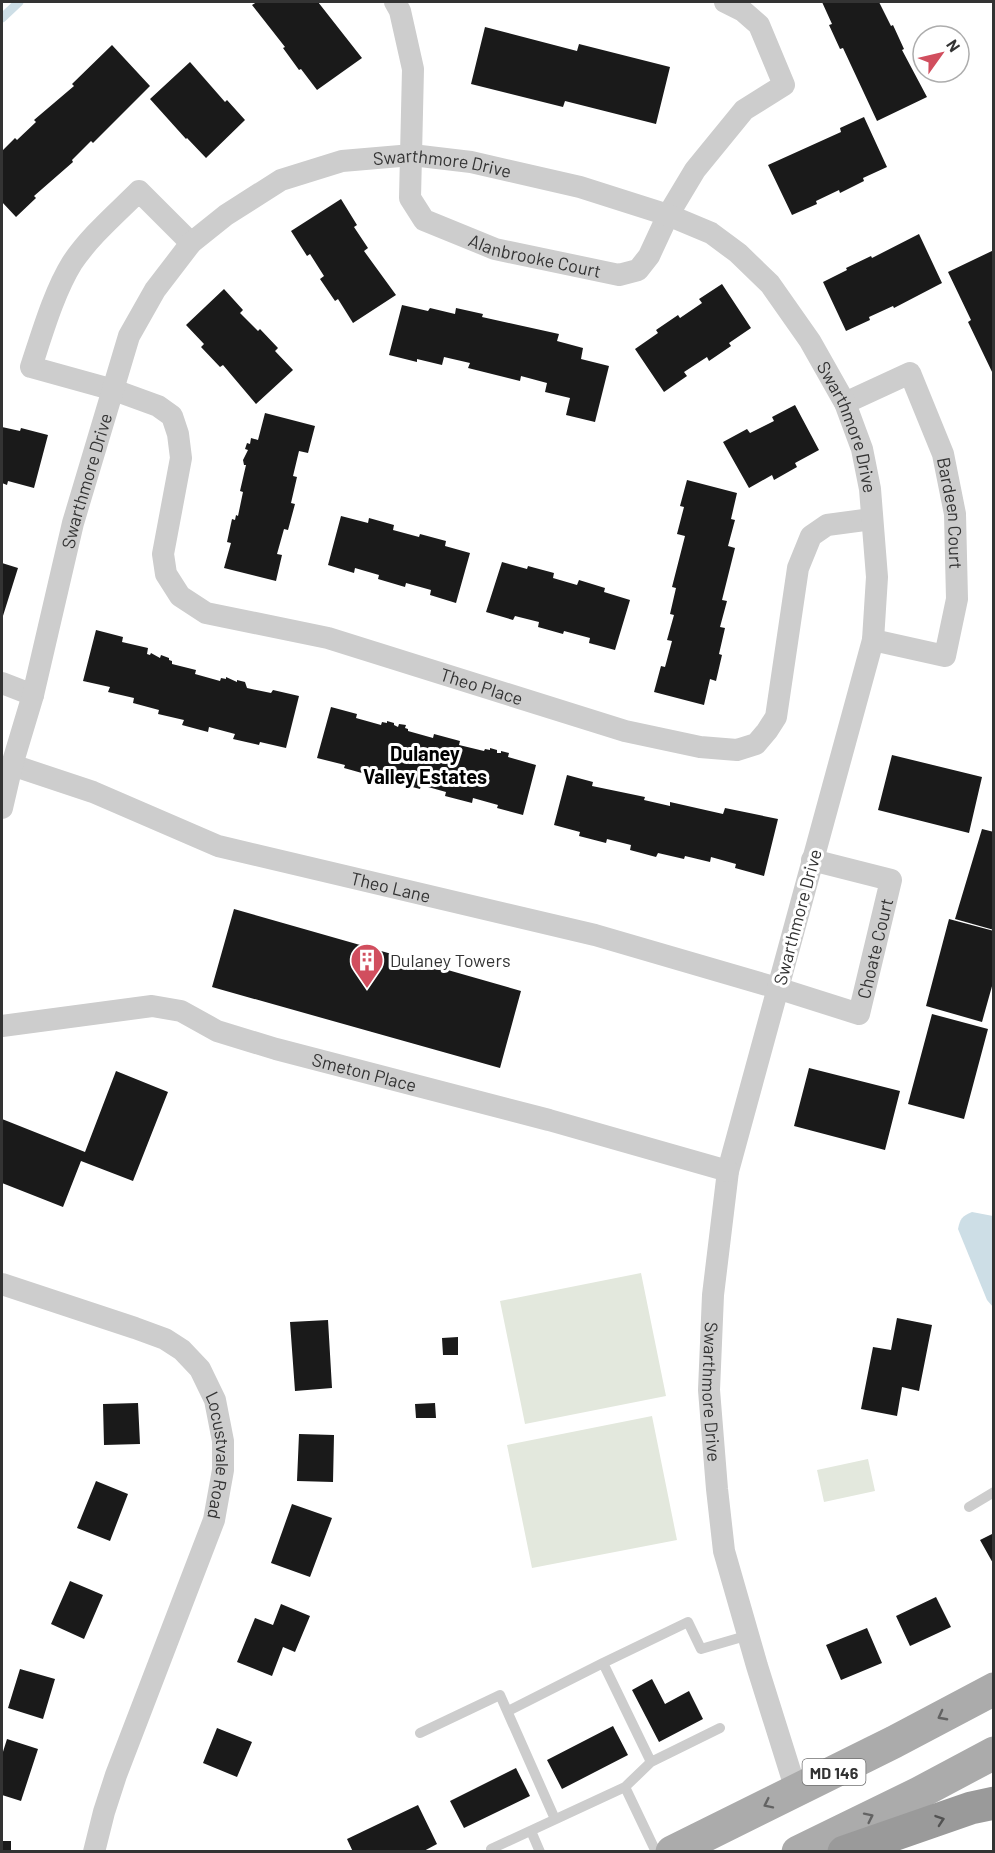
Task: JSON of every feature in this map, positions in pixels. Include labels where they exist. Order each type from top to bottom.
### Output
[{"type":"highway","points":[[844,1851],[971,1808],[993,1803]]},
{"type":"main road","name":"MD 146","points":[[672,1851],[993,1689]]},
{"type":"main road","points":[[798,1851],[993,1753]]},
{"type":"street","name":"Alanbrooke Court","points":[[395,2],[400,11],[413,69],[410,198],[423,220],[495,249],[619,275],[638,270],[649,256],[668,215],[695,170],[744,110],[784,85],[759,25],[743,11],[725,2]]},
{"type":"street","name":"Swarthmore Drive","points":[[2,808],[33,695],[88,467],[114,390],[129,336],[155,290],[191,243],[226,215],[281,180],[342,161],[412,155],[482,164],[579,188],[668,215],[711,233],[770,284],[810,341],[845,404],[862,449],[870,489],[877,577],[873,640],[728,1171],[713,1295],[709,1390],[724,1551],[796,1790]]},
{"type":"street","points":[[114,390],[31,367],[50,313],[72,264],[92,238],[139,191],[191,243]]},
{"type":"street","name":"Bardeen Court","points":[[845,404],[910,373],[943,454],[955,514],[957,599],[945,656],[873,640]]},
{"type":"street","name":"Theo Place","points":[[114,390],[158,406],[172,416],[178,434],[181,458],[163,554],[166,574],[180,596],[206,613],[328,638],[625,731],[700,747],[736,750],[756,744],[767,731],[776,717],[798,568],[811,536],[827,525],[872,519]]},
{"type":"street","points":[[2,683],[33,695]]},
{"type":"street","name":"Theo Lane","points":[[12,765],[93,792],[218,846],[595,935],[777,988]]},
{"type":"street","name":"Choate Court","points":[[777,988],[859,1014],[891,880],[812,860]]},
{"type":"street","name":"Smeton Place","points":[[2,1026],[152,1006],[181,1011],[217,1031],[276,1049],[549,1120],[728,1171]]},
{"type":"street","name":"Locustvale Road","points":[[2,1284],[135,1328],[165,1339],[182,1350],[200,1369],[215,1400],[223,1441],[223,1470],[214,1520],[116,1775],[94,1851]]},
{"type":"lane","points":[[969,1507],[993,1492]]},
{"type":"lane","points":[[508,1711],[688,1622],[700,1649],[748,1635]]},
{"type":"lane","points":[[603,1663],[651,1762]]},
{"type":"lane","points":[[420,1733],[500,1695],[555,1819]]},
{"type":"lane","points":[[491,1849],[625,1787],[651,1762],[720,1728]]},
{"type":"lane","points":[[625,1787],[656,1851]]},
{"type":"lane","points":[[531,1831],[540,1851]]},
{"type":"shaded area","points":[[972,1212],[993,1216],[993,1307],[987,1300],[958,1229],[962,1218]]},
{"type":"shaded area","points":[[641,1273],[666,1396],[525,1424],[500,1301]]},
{"type":"shaded area","points":[[652,1416],[677,1540],[532,1568],[507,1445]]},
{"type":"shaded area","points":[[868,1459],[875,1491],[824,1502],[817,1470]]},
{"type":"building","points":[[257,2],[318,2],[362,58],[317,90],[301,69],[299,70],[283,48],[285,47],[252,5]]},
{"type":"building","points":[[822,2],[879,2],[891,26],[893,25],[911,67],[911,84],[920,84],[927,97],[877,121],[843,48],[840,49],[829,25],[832,24]]},
{"type":"building","points":[[485,27],[577,51],[579,44],[670,67],[656,124],[565,101],[563,107],[471,84]]},
{"type":"building","points":[[112,45],[150,86],[93,143],[91,141],[72,160],[73,162],[34,196],[36,198],[16,217],[2,202],[2,151],[15,138],[17,140],[36,122],[34,120],[74,86],[72,84]]},
{"type":"building","points":[[190,62],[225,102],[227,100],[245,120],[206,158],[150,99]]},
{"type":"building","points":[[864,117],[887,167],[863,178],[864,181],[840,193],[839,190],[816,201],[817,204],[792,215],[768,165],[841,132],[840,128]]},
{"type":"building","points":[[341,199],[357,225],[354,227],[368,248],[364,251],[396,295],[353,323],[338,299],[335,301],[320,279],[324,276],[310,254],[307,256],[291,231]]},
{"type":"building","points":[[919,234],[942,283],[894,308],[893,306],[869,317],[870,320],[846,331],[823,282],[847,270],[846,268],[871,256],[872,258]]},
{"type":"building","points":[[994,250],[994,376],[968,322],[971,320],[948,272]]},
{"type":"building","points":[[722,284],[751,328],[709,361],[707,357],[684,372],[687,376],[664,392],[635,349],[658,333],[656,330],[702,303],[699,299]]},
{"type":"building","points":[[224,289],[243,310],[240,313],[278,348],[275,351],[293,370],[256,404],[223,365],[220,367],[201,347],[204,344],[186,325]]},
{"type":"building","points":[[402,305],[455,314],[456,308],[483,314],[482,317],[559,334],[557,341],[583,348],[581,359],[609,366],[595,422],[566,415],[570,398],[545,392],[547,383],[521,376],[520,381],[468,368],[470,363],[444,357],[442,365],[389,355]]},
{"type":"building","points":[[795,405],[819,450],[795,463],[797,467],[774,480],[772,475],[749,488],[723,442],[747,429],[750,433],[774,421],[772,417]]},
{"type":"building","points":[[265,413],[315,426],[308,453],[299,451],[293,476],[297,477],[291,503],[295,504],[288,530],[284,529],[277,554],[282,555],[276,581],[224,568],[231,543],[227,542],[232,519],[235,520],[236,515],[238,516],[243,492],[240,491],[246,465],[243,460],[248,450],[245,449],[247,443],[250,444],[251,438],[258,440]]},
{"type":"building","points":[[2,427],[20,431],[21,428],[48,435],[34,488],[8,481],[7,485],[2,483]]},
{"type":"building","points":[[687,480],[737,493],[731,519],[735,520],[728,546],[735,548],[722,600],[727,601],[720,627],[725,628],[719,654],[722,655],[716,681],[710,679],[704,705],[654,692],[661,666],[665,667],[672,641],[667,640],[674,615],[670,614],[676,588],[672,587],[685,536],[677,534],[684,507],[680,506]]},
{"type":"building","points":[[341,516],[368,523],[369,518],[394,525],[393,530],[446,541],[445,546],[470,553],[456,603],[430,595],[431,590],[406,583],[405,587],[378,579],[379,575],[355,568],[354,573],[328,565]]},
{"type":"building","points":[[502,562],[554,573],[553,578],[577,585],[579,580],[605,588],[604,592],[630,600],[615,650],[589,643],[590,638],[538,627],[539,622],[515,616],[513,620],[486,612]]},
{"type":"building","points":[[2,563],[18,568],[2,619]]},
{"type":"building","points":[[96,630],[123,637],[122,642],[148,648],[147,654],[169,658],[172,664],[196,670],[195,674],[220,681],[221,678],[226,679],[226,677],[237,682],[237,680],[245,682],[247,688],[271,693],[273,690],[299,696],[286,748],[233,739],[235,734],[209,727],[208,732],[182,725],[184,720],[158,714],[159,710],[133,703],[134,698],[108,692],[110,687],[83,681]]},
{"type":"building","points":[[331,707],[357,714],[356,718],[381,725],[382,722],[387,723],[387,721],[398,727],[399,724],[406,725],[405,728],[408,731],[433,738],[434,734],[460,741],[459,745],[484,751],[490,748],[497,750],[497,753],[501,751],[509,753],[508,757],[536,765],[523,815],[473,798],[472,803],[445,796],[446,792],[421,785],[420,789],[393,782],[395,778],[370,771],[369,775],[344,768],[345,765],[317,758]]},
{"type":"building","points":[[892,755],[982,777],[969,833],[878,810]]},
{"type":"building","points":[[567,775],[593,782],[592,786],[645,797],[644,800],[670,806],[670,802],[723,814],[725,808],[778,819],[764,876],[735,868],[736,864],[711,857],[710,862],[658,853],[656,857],[630,850],[631,845],[607,839],[606,843],[579,836],[580,832],[554,825]]},
{"type":"building","points":[[982,829],[994,832],[994,930],[955,919]]},
{"type":"building","name":"Dulaney Towers","points":[[234,909],[521,991],[500,1068],[212,987]]},
{"type":"building","points":[[949,919],[994,931],[994,979],[982,1022],[926,1006]]},
{"type":"building","points":[[932,1014],[988,1029],[964,1119],[908,1104]]},
{"type":"building","points":[[809,1068],[900,1091],[885,1150],[794,1126]]},
{"type":"building","points":[[116,1071],[168,1092],[133,1181],[81,1161],[63,1207],[2,1183],[2,1119],[85,1152]]},
{"type":"building","points":[[897,1318],[932,1325],[919,1391],[902,1387],[897,1416],[861,1409],[873,1347],[891,1350]]},
{"type":"building","points":[[328,1320],[332,1388],[295,1391],[290,1322]]},
{"type":"building","points":[[458,1337],[458,1355],[443,1355],[442,1338]]},
{"type":"building","points":[[138,1403],[140,1444],[104,1445],[103,1404]]},
{"type":"building","points":[[435,1403],[436,1418],[416,1418],[415,1404]]},
{"type":"building","points":[[299,1434],[334,1435],[333,1482],[297,1481]]},
{"type":"building","points":[[96,1481],[128,1494],[110,1541],[77,1528]]},
{"type":"building","points":[[292,1504],[332,1518],[310,1577],[271,1563]]},
{"type":"building","points":[[994,1533],[994,1565],[980,1540]]},
{"type":"building","points":[[70,1581],[103,1595],[84,1639],[51,1624]]},
{"type":"building","points":[[936,1597],[951,1627],[910,1646],[896,1616]]},
{"type":"building","points":[[281,1604],[310,1616],[295,1652],[283,1647],[272,1676],[237,1662],[255,1618],[273,1625]]},
{"type":"building","points":[[867,1628],[882,1663],[841,1680],[826,1645]]},
{"type":"building","points":[[20,1669],[55,1679],[43,1719],[8,1708]]},
{"type":"building","points":[[652,1679],[665,1704],[689,1691],[703,1719],[659,1742],[632,1690]]},
{"type":"building","points":[[613,1726],[628,1755],[562,1789],[547,1760]]},
{"type":"building","points":[[217,1728],[252,1742],[237,1777],[203,1763]]},
{"type":"building","points":[[7,1739],[38,1749],[21,1801],[2,1795],[2,1755]]},
{"type":"building","points":[[516,1768],[530,1796],[464,1828],[450,1801]]},
{"type":"building","points":[[418,1805],[437,1844],[422,1852],[353,1852],[347,1839]]},
{"type":"building","points":[[2,1841],[11,1841],[11,1852],[2,1852]]},
{"type":"waterway","points":[[2,18],[19,2]]},
{"type":"place","name":"Dulaney Towers","points":[[367,989]]},
{"type":"district","name":"Dulaney Valley Estates","points":[[425,764]]}]
